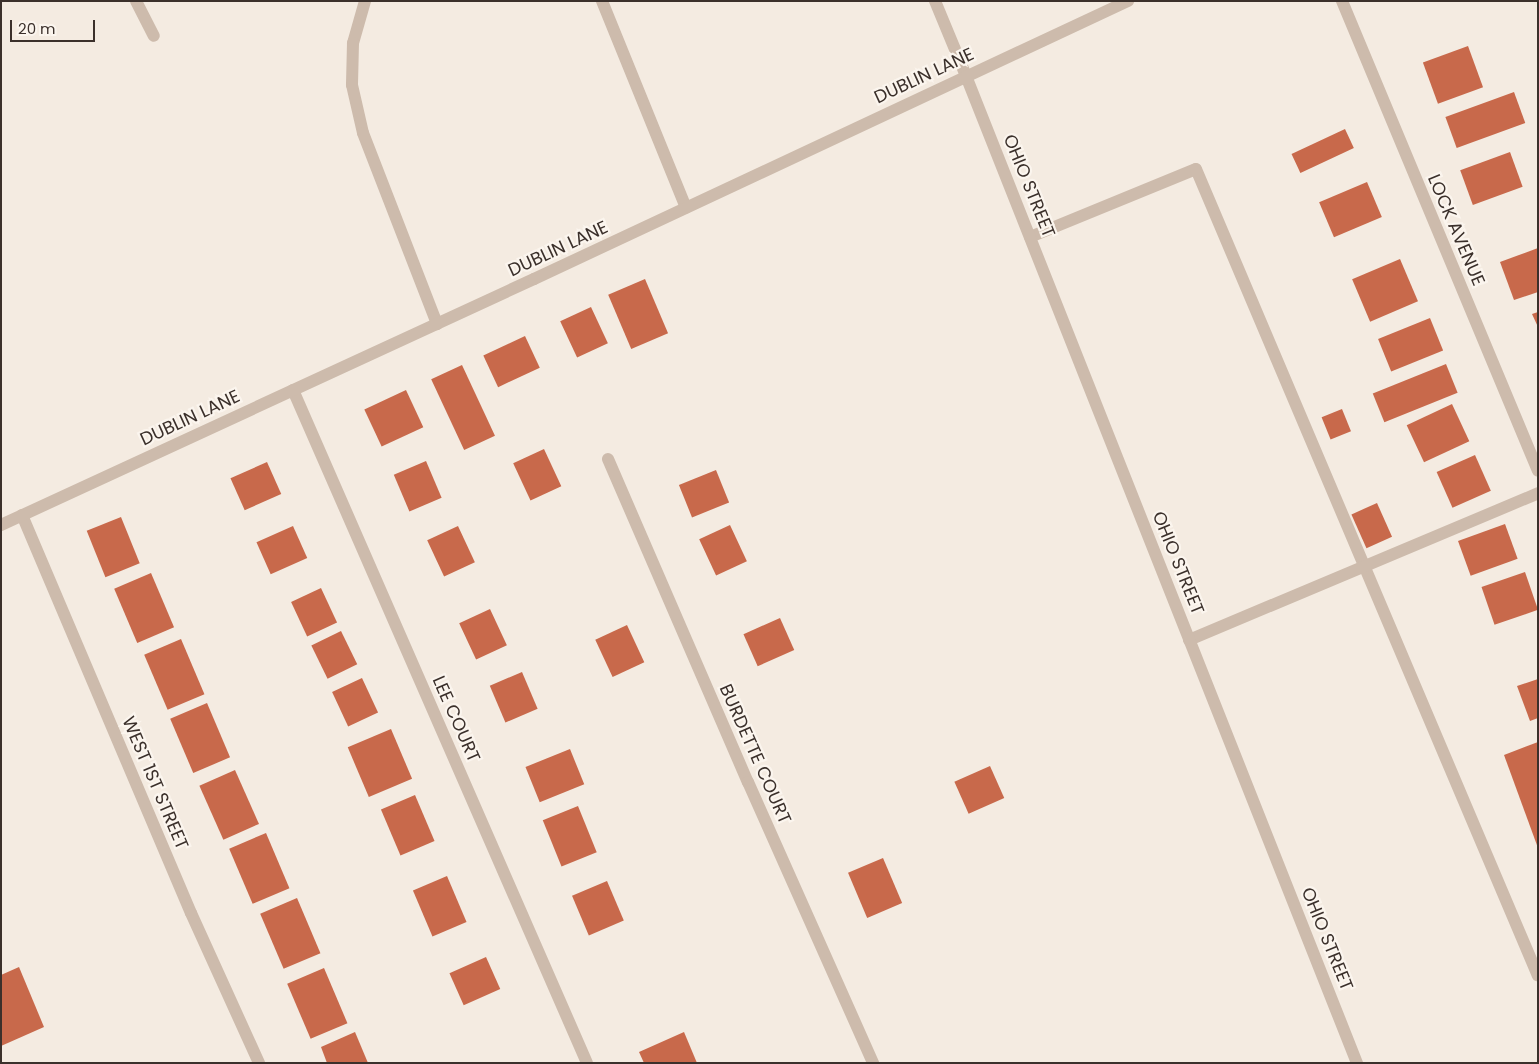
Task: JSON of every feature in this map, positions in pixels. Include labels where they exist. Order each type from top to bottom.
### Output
[{"type":"street","points":[[136,1],[154,36]]},
{"type":"street","points":[[365,1],[353,43],[352,85],[363,133],[437,324]]},
{"type":"street","points":[[602,1],[686,208]]},
{"type":"street","name":"OHIO STREET","points":[[935,1],[1357,1063]]},
{"type":"street","name":"DUBLIN LANE","points":[[1,525],[437,324],[1128,1]]},
{"type":"street","name":"LOCK AVENUE","points":[[1342,1],[1538,472]]},
{"type":"street","points":[[1030,237],[1196,169],[1363,567],[1538,976]]},
{"type":"street","name":"LEE COURT","points":[[293,390],[587,1063]]},
{"type":"street","name":"BURDETTE COURT","points":[[608,459],[748,782],[873,1063]]},
{"type":"street","points":[[1189,640],[1538,493]]},
{"type":"street","name":"WEST 1ST STREET","points":[[22,515],[191,913],[259,1063]]},
{"type":"building","points":[[1468,46],[1483,87],[1438,104],[1423,62]]},
{"type":"building","points":[[1514,92],[1525,123],[1457,148],[1445,117]]},
{"type":"building","points":[[1345,129],[1354,148],[1300,173],[1292,154]]},
{"type":"building","points":[[1510,152],[1523,187],[1473,205],[1460,170]]},
{"type":"building","points":[[1367,182],[1382,217],[1334,237],[1319,202]]},
{"type":"building","points":[[1538,248],[1538,292],[1514,300],[1500,262]]},
{"type":"building","points":[[1400,259],[1418,301],[1370,322],[1352,279]]},
{"type":"building","points":[[645,279],[668,333],[631,349],[608,295]]},
{"type":"building","points":[[591,307],[608,343],[577,358],[560,321]]},
{"type":"building","points":[[1538,312],[1538,327],[1532,314]]},
{"type":"building","points":[[1430,318],[1443,350],[1391,371],[1378,339]]},
{"type":"building","points":[[525,336],[540,368],[498,387],[483,355]]},
{"type":"building","points":[[1446,364],[1458,393],[1384,422],[1373,394]]},
{"type":"building","points":[[462,365],[495,436],[464,450],[431,379]]},
{"type":"building","points":[[406,390],[423,427],[382,447],[364,409]]},
{"type":"building","points":[[1452,404],[1469,441],[1424,462],[1407,425]]},
{"type":"building","points":[[1342,409],[1351,431],[1331,439],[1322,417]]},
{"type":"building","points":[[544,449],[561,486],[531,501],[513,463]]},
{"type":"building","points":[[1475,455],[1491,491],[1452,508],[1437,472]]},
{"type":"building","points":[[426,461],[442,498],[409,511],[394,475]]},
{"type":"building","points":[[267,462],[281,494],[245,510],[230,478]]},
{"type":"building","points":[[716,470],[729,502],[692,517],[679,485]]},
{"type":"building","points":[[1377,503],[1392,537],[1366,548],[1351,514]]},
{"type":"building","points":[[121,517],[140,563],[105,577],[87,531]]},
{"type":"building","points":[[1505,524],[1518,559],[1471,576],[1458,541]]},
{"type":"building","points":[[730,525],[747,561],[716,576],[699,539]]},
{"type":"building","points":[[293,526],[307,558],[271,574],[256,542]]},
{"type":"building","points":[[458,526],[475,562],[444,577],[427,540]]},
{"type":"building","points":[[1525,572],[1538,610],[1495,625],[1482,587]]},
{"type":"building","points":[[151,573],[174,627],[137,643],[114,589]]},
{"type":"building","points":[[321,588],[337,622],[307,636],[291,602]]},
{"type":"building","points":[[490,609],[507,645],[476,660],[459,623]]},
{"type":"building","points":[[780,618],[794,650],[758,666],[743,634]]},
{"type":"building","points":[[627,625],[644,662],[613,677],[595,640]]},
{"type":"building","points":[[341,631],[357,664],[328,679],[311,645]]},
{"type":"building","points":[[181,639],[204,694],[168,710],[144,655]]},
{"type":"building","points":[[522,672],[538,709],[505,722],[490,686]]},
{"type":"building","points":[[362,678],[378,712],[348,726],[332,692]]},
{"type":"building","points":[[1538,679],[1538,718],[1530,721],[1517,686]]},
{"type":"building","points":[[207,703],[230,757],[193,773],[170,719]]},
{"type":"building","points":[[391,729],[412,779],[369,797],[348,747]]},
{"type":"building","points":[[1538,742],[1538,848],[1504,755]]},
{"type":"building","points":[[570,749],[584,784],[540,802],[525,767]]},
{"type":"building","points":[[990,766],[1004,798],[969,814],[954,782]]},
{"type":"building","points":[[235,770],[259,824],[223,840],[199,786]]},
{"type":"building","points":[[415,795],[435,841],[400,855],[381,809]]},
{"type":"building","points":[[578,806],[597,852],[561,867],[543,820]]},
{"type":"building","points":[[266,833],[289,888],[253,904],[229,849]]},
{"type":"building","points":[[883,858],[902,903],[867,918],[848,873]]},
{"type":"building","points":[[447,876],[467,922],[432,936],[413,890]]},
{"type":"building","points":[[607,881],[624,921],[589,935],[572,896]]},
{"type":"building","points":[[297,898],[320,953],[284,969],[260,914]]},
{"type":"building","points":[[486,957],[500,989],[464,1005],[449,973]]},
{"type":"building","points":[[19,967],[44,1027],[1,1046],[1,975]]},
{"type":"building","points":[[324,968],[347,1023],[311,1039],[287,984]]},
{"type":"building","points":[[355,1032],[368,1063],[327,1063],[321,1047]]},
{"type":"building","points":[[684,1032],[697,1063],[644,1063],[639,1052]]}]
